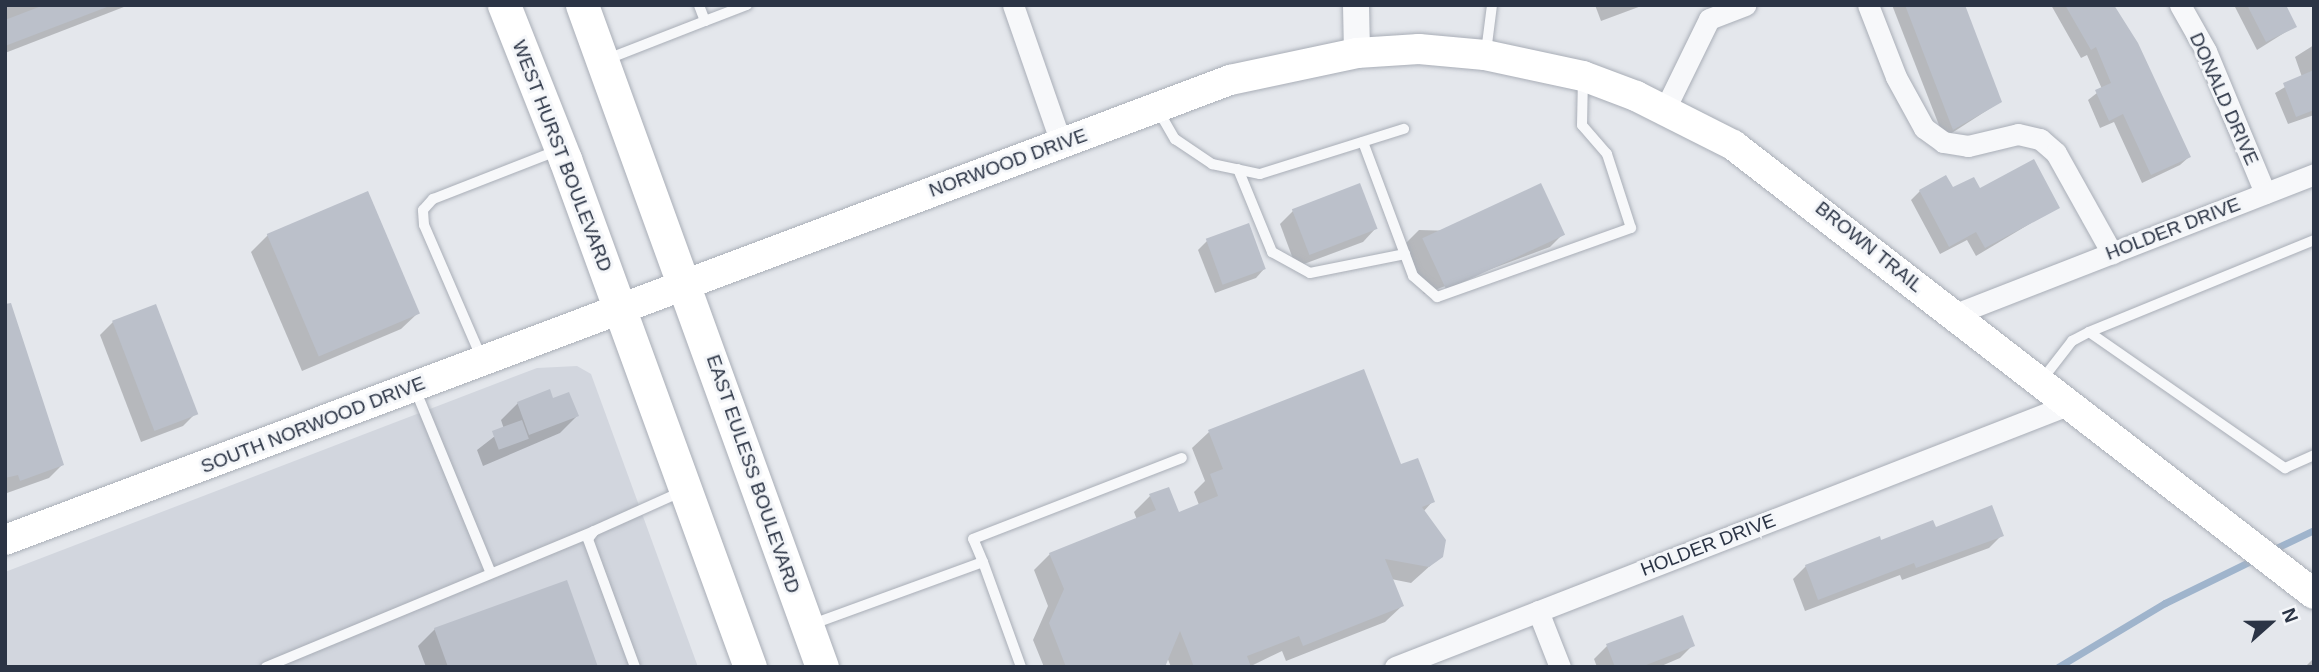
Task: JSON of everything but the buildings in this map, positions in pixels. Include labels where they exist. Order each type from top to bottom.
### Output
[{"type":"main road","name":"WEST HURST BOULEVARD","points":[[504,5],[562,149],[619,306]]},
{"type":"main road","points":[[582,5],[685,282]]},
{"type":"main road","name":"BROWN TRAIL","points":[[1357,53],[1419,49],[1485,55],[1583,76],[1665,109],[1733,145],[1782,179],[2068,405],[2249,541],[2314,594]]},
{"type":"main road","name":"NORWOOD DRIVE","points":[[619,306],[1230,80],[1357,53]]},
{"type":"main road","name":"EAST EULESS BOULEVARD","points":[[685,282],[822,667]]},
{"type":"main road","points":[[619,306],[750,667]]},
{"type":"main road","name":"SOUTH NORWOOD DRIVE","points":[[5,540],[414,387],[619,306]]},
{"type":"street","points":[[1013,5],[1061,144]]},
{"type":"street","points":[[1356,5],[1357,53]]},
{"type":"street","points":[[1665,109],[1709,19],[1745,5]]},
{"type":"street","points":[[1868,5],[1896,77],[1924,128],[1943,142],[1968,146],[2018,134],[2040,139],[2056,153],[2112,253]]},
{"type":"street","name":"DONALD DRIVE","points":[[2180,5],[2206,51],[2265,193]]},
{"type":"street","name":"HOLDER DRIVE","points":[[1953,314],[2314,174]]},
{"type":"street","points":[[2021,424],[2040,383]]},
{"type":"street","name":"HOLDER DRIVE","points":[[1395,667],[2068,405]]},
{"type":"street","points":[[1538,611],[1560,667]]},
{"type":"lane","points":[[699,5],[705,21]]},
{"type":"lane","points":[[603,61],[747,5]]},
{"type":"lane","points":[[1485,55],[1492,5]]},
{"type":"lane","points":[[1363,142],[1413,276],[1437,297],[1631,228],[1607,154],[1582,125],[1583,76]]},
{"type":"lane","points":[[1156,108],[1175,139],[1212,164],[1260,174],[1404,129]]},
{"type":"lane","points":[[482,359],[424,225],[423,210],[433,200],[562,149]]},
{"type":"lane","points":[[1238,169],[1272,252],[1310,273],[1405,254]]},
{"type":"lane","points":[[2040,383],[2072,341],[2089,332],[2314,240]]},
{"type":"lane","points":[[2089,332],[2285,468],[2314,455]]},
{"type":"lane","points":[[414,387],[491,573]]},
{"type":"lane","points":[[1021,667],[973,539],[1182,458]]},
{"type":"lane","points":[[266,667],[686,490]]},
{"type":"lane","points":[[594,531],[588,540],[635,667]]},
{"type":"lane","points":[[807,626],[983,562]]},
{"type":"shaded area","points":[[577,366],[591,374],[698,667],[5,667],[5,572],[537,368]]},
{"type":"waterway","points":[[2270,551],[2314,530]]},
{"type":"waterway","points":[[2058,667],[2165,603],[2257,558]]}]
